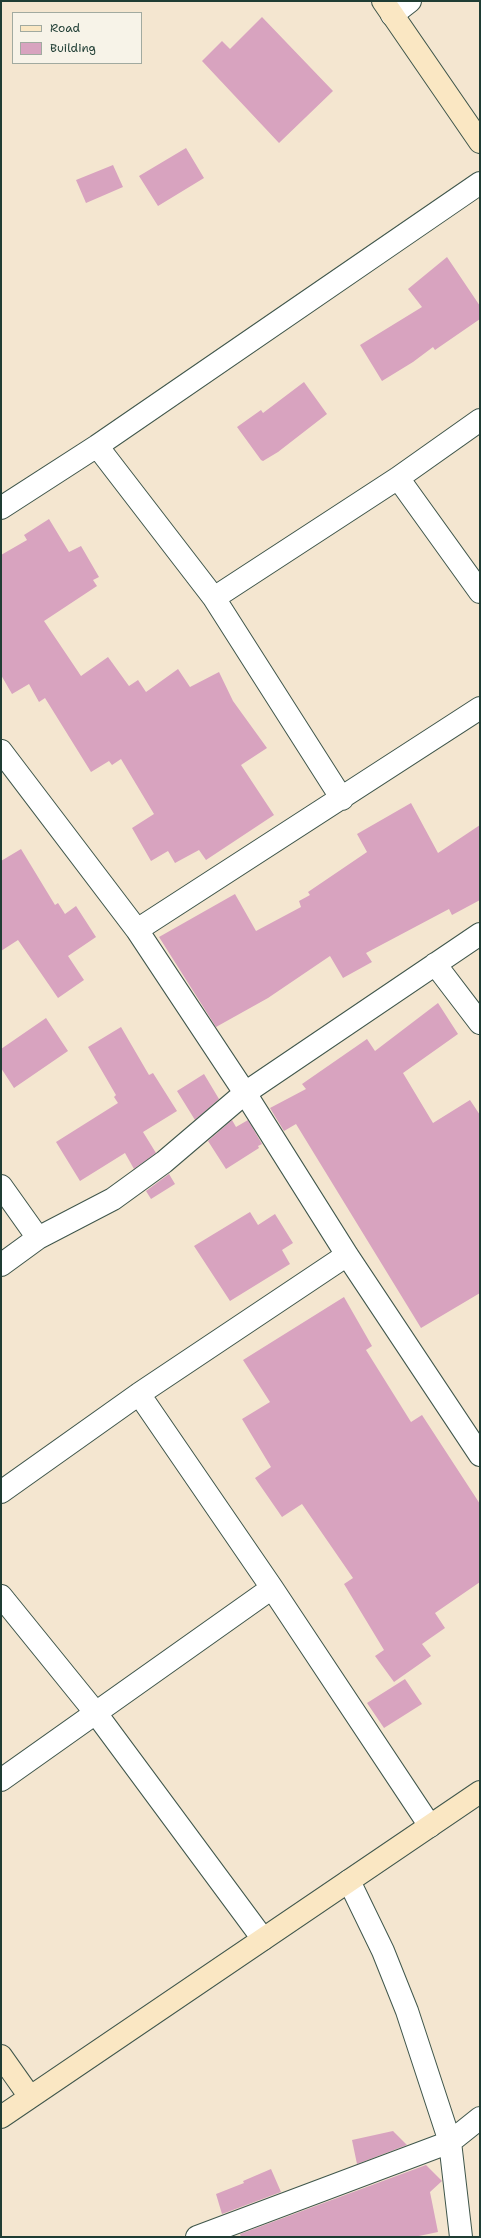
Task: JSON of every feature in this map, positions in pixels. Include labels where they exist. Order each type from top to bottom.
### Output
[{"type":"street","points":[[410,1],[387,8],[480,142]]},
{"type":"street","points":[[1,508],[97,446],[480,183]]},
{"type":"street","points":[[214,598],[398,478],[480,420]]},
{"type":"street","points":[[97,446],[214,598],[342,799]]},
{"type":"street","points":[[398,478],[480,592]]},
{"type":"street","points":[[137,930],[342,799],[480,708]]},
{"type":"street","points":[[1,751],[137,930],[245,1093],[347,1255],[477,1444]]},
{"type":"street","points":[[1,1265],[38,1238],[113,1199],[164,1162],[245,1093],[480,934]]},
{"type":"street","points":[[435,964],[480,1023]]},
{"type":"street","points":[[1,1186],[38,1238]]},
{"type":"street","points":[[1,1492],[139,1394],[347,1255]]},
{"type":"street","points":[[139,1394],[272,1588],[430,1826]]},
{"type":"street","points":[[1,1780],[272,1588]]},
{"type":"street","points":[[1,1596],[95,1712],[264,1939]]},
{"type":"street","points":[[1,2117],[480,1792]]},
{"type":"street","points":[[349,1881],[383,1951],[407,2011],[450,2142],[461,2237]]},
{"type":"street","points":[[1,2056],[30,2097]]},
{"type":"street","points":[[197,2237],[450,2142],[480,2118]]},
{"type":"building","points":[[262,17],[333,91],[279,143],[202,61],[222,41],[230,49]]},
{"type":"building","points":[[186,148],[204,178],[158,206],[139,176]]},
{"type":"building","points":[[113,165],[123,187],[86,203],[76,180]]},
{"type":"building","points":[[447,257],[480,306],[480,319],[435,350],[433,347],[413,362],[382,381],[360,345],[422,307],[408,289]]},
{"type":"building","points":[[304,382],[327,414],[278,452],[263,461],[261,460],[237,427],[261,410],[263,413]]},
{"type":"building","points":[[49,519],[69,552],[81,546],[99,577],[93,580],[97,586],[44,621],[81,676],[108,657],[129,686],[138,680],[146,692],[178,669],[190,687],[219,672],[233,701],[267,748],[241,765],[274,815],[206,860],[199,850],[175,863],[168,851],[151,861],[132,828],[154,814],[121,759],[112,765],[109,761],[91,772],[45,698],[39,702],[29,684],[12,694],[1,675],[1,555],[27,540],[24,535]]},
{"type":"building","points":[[411,803],[438,853],[480,825],[480,900],[452,915],[449,909],[366,953],[372,962],[343,978],[330,956],[268,998],[216,1027],[159,937],[235,894],[256,931],[301,907],[299,901],[310,895],[308,892],[367,852],[357,834]]},
{"type":"building","points":[[21,849],[55,905],[58,903],[65,914],[76,906],[96,937],[68,956],[84,980],[58,998],[18,940],[1,951],[1,861]]},
{"type":"building","points":[[438,1003],[458,1034],[403,1073],[433,1123],[470,1100],[480,1115],[480,1293],[421,1328],[296,1124],[284,1131],[270,1108],[306,1089],[302,1084],[367,1039],[375,1051]]},
{"type":"building","points":[[46,1018],[68,1051],[14,1088],[1,1068],[1,1049]]},
{"type":"building","points":[[121,1027],[149,1075],[153,1073],[177,1111],[143,1132],[156,1153],[134,1169],[125,1153],[80,1181],[56,1142],[118,1103],[114,1097],[116,1095],[88,1047]]},
{"type":"building","points":[[204,1074],[219,1099],[195,1120],[177,1091]]},
{"type":"building","points":[[232,1120],[236,1127],[248,1120],[262,1144],[258,1146],[259,1148],[226,1169],[208,1141]]},
{"type":"building","points":[[169,1174],[175,1184],[151,1199],[146,1191]]},
{"type":"building","points":[[250,1212],[258,1225],[275,1214],[293,1243],[282,1250],[290,1264],[230,1301],[194,1246]]},
{"type":"building","points":[[344,1297],[372,1346],[366,1350],[411,1422],[422,1415],[480,1504],[480,1582],[435,1613],[445,1628],[422,1644],[431,1656],[394,1682],[375,1656],[384,1650],[344,1584],[353,1578],[302,1504],[282,1517],[255,1478],[271,1467],[242,1419],[270,1402],[243,1360]]},
{"type":"building","points":[[405,1679],[422,1704],[384,1728],[367,1703]]},
{"type":"building","points":[[393,2131],[407,2145],[357,2164],[352,2140]]},
{"type":"building","points":[[426,2165],[442,2181],[430,2192],[438,2232],[414,2237],[241,2237],[240,2234]]},
{"type":"building","points":[[271,2169],[281,2192],[222,2214],[216,2194],[244,2183],[243,2181]]}]
